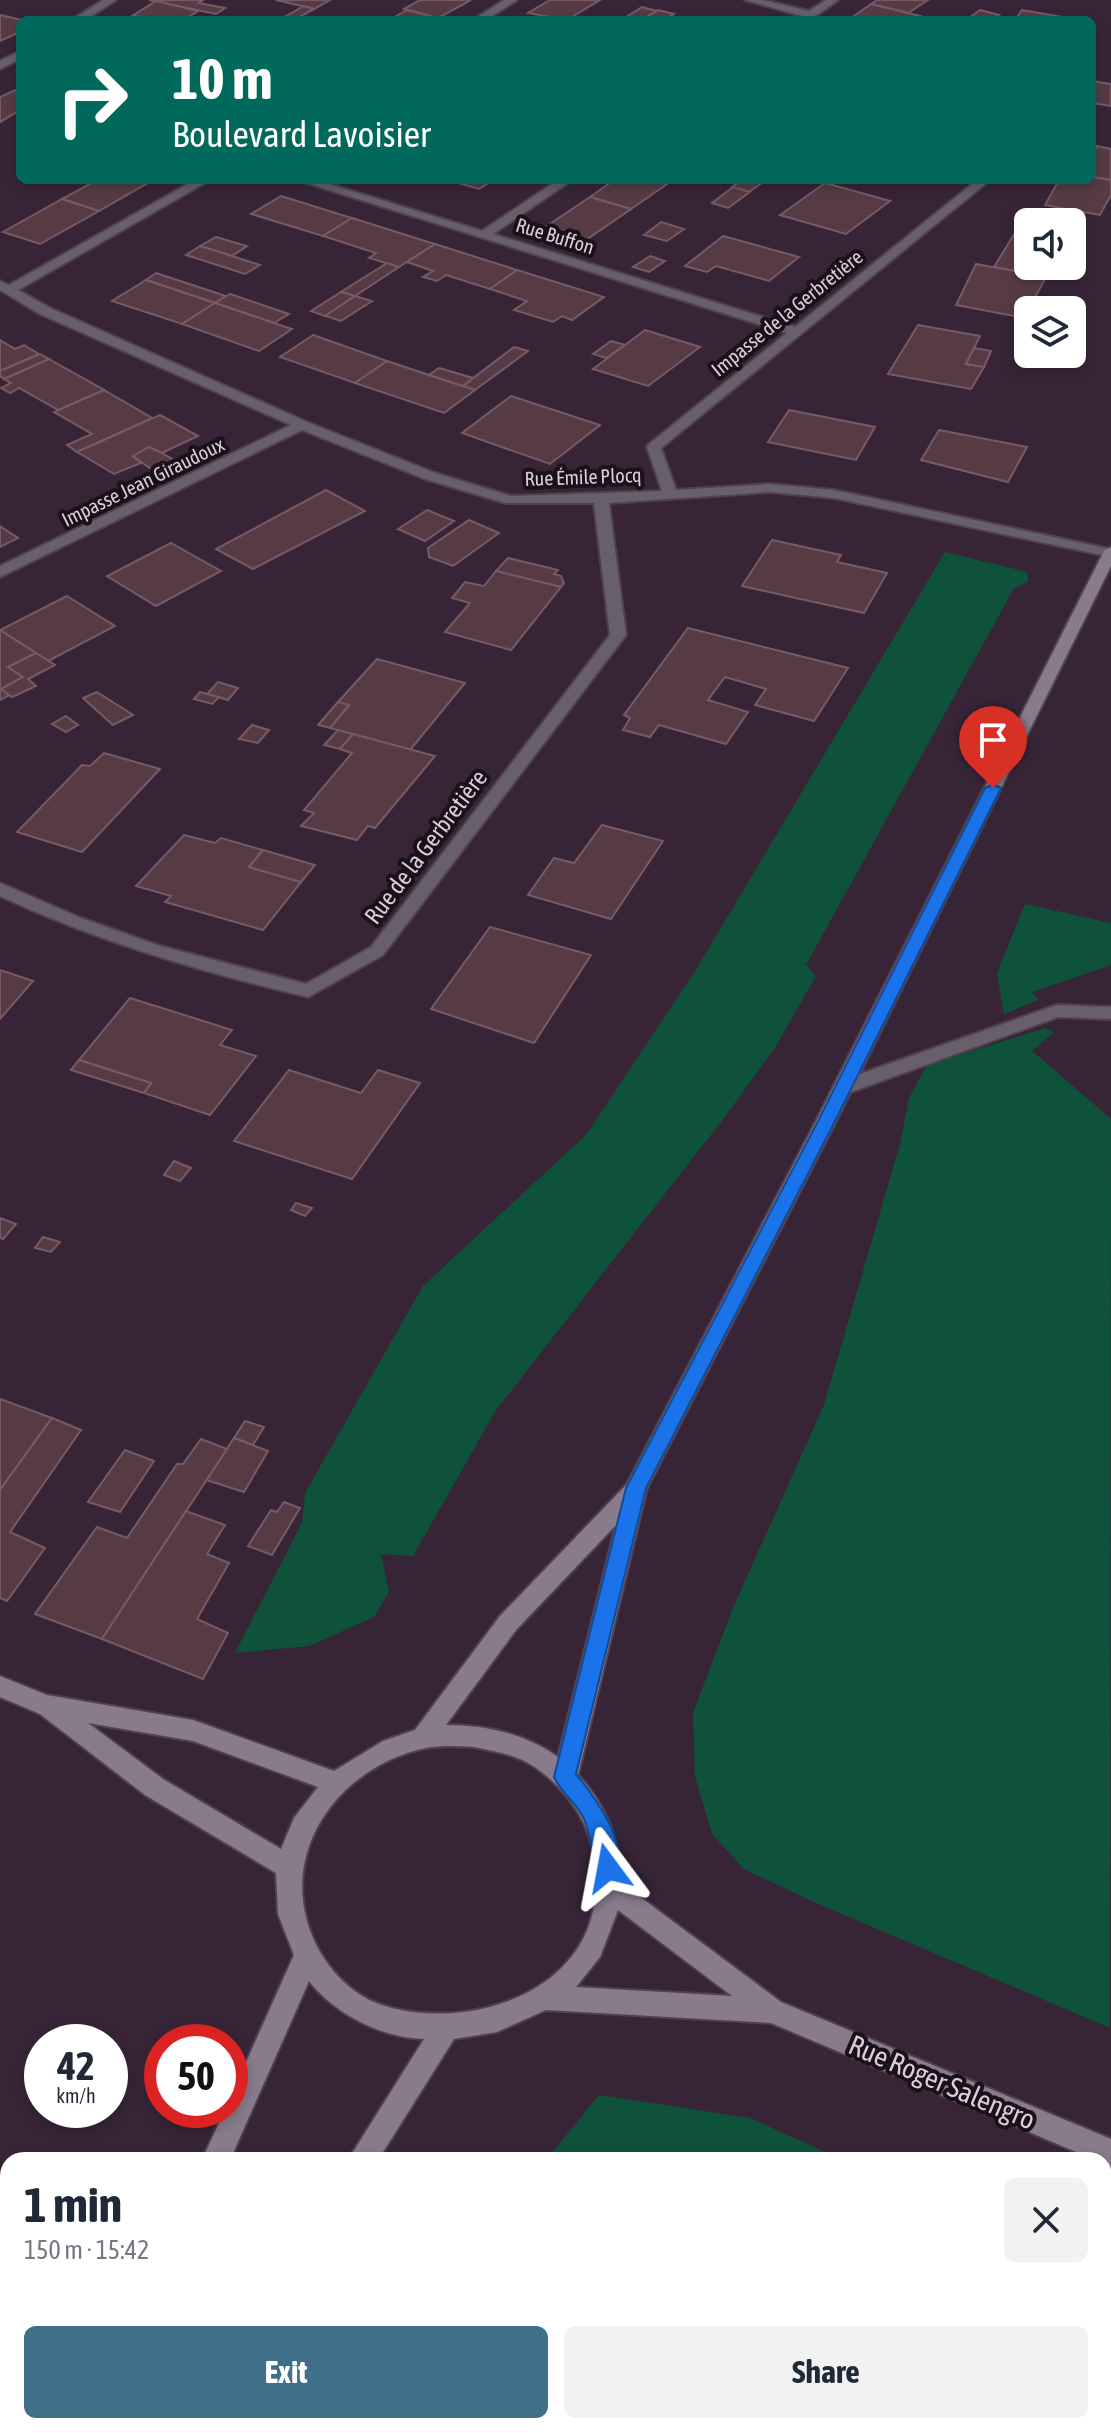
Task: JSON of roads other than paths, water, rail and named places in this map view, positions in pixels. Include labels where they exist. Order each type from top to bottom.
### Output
[{"type":"main road","points":[[565,1777],[636,1488],[844,1087],[1110,552]]},
{"type":"main road","points":[[423,1738],[508,1623],[636,1488]]},
{"type":"main road","points":[[0,1686],[45,1705],[193,1731],[334,1782]]},
{"type":"main road","points":[[45,1705],[154,1787],[289,1867]]},
{"type":"main road","points":[[474,1736],[523,1749],[565,1777],[591,1809],[606,1848],[610,1889],[601,1929],[579,1967],[546,1998],[498,2022],[445,2030],[402,2026],[363,2011],[331,1987],[307,1956],[291,1912],[289,1867],[304,1821],[334,1782],[376,1753],[423,1738],[474,1736]]},
{"type":"main road","points":[[610,1889],[772,2011]]},
{"type":"main road","points":[[220,2152],[307,1956]]},
{"type":"main road","points":[[546,1998],[772,2011]]},
{"type":"main road","name":"Rue Roger Salengro","points":[[772,2011],[1109,2152]]},
{"type":"main road","points":[[367,2152],[445,2030]]},
{"type":"street","points":[[84,16],[111,0]]},
{"type":"street","points":[[485,16],[512,0]]},
{"type":"street","points":[[750,0],[800,16]]},
{"type":"street","points":[[809,16],[833,0]]},
{"type":"street","points":[[6,287],[197,184]]},
{"type":"street","name":"Rue Buffon","points":[[316,184],[795,331]]},
{"type":"street","points":[[484,235],[560,184]]},
{"type":"street","name":"Impasse de la Gerbretière","points":[[670,494],[654,447],[979,184]]},
{"type":"street","name":"Rue Émile Plocq","points":[[6,287],[45,311],[302,425],[430,476],[510,500],[601,499],[770,488],[834,494],[1110,552]]},
{"type":"street","name":"Impasse Jean Giraudoux","points":[[0,572],[302,425]]},
{"type":"street","name":"Rue de la Gerbretière","points":[[0,889],[100,932],[235,974],[308,991],[377,951],[618,635],[601,499]]},
{"type":"street","points":[[844,1087],[1057,1011],[1111,1013]]}]
